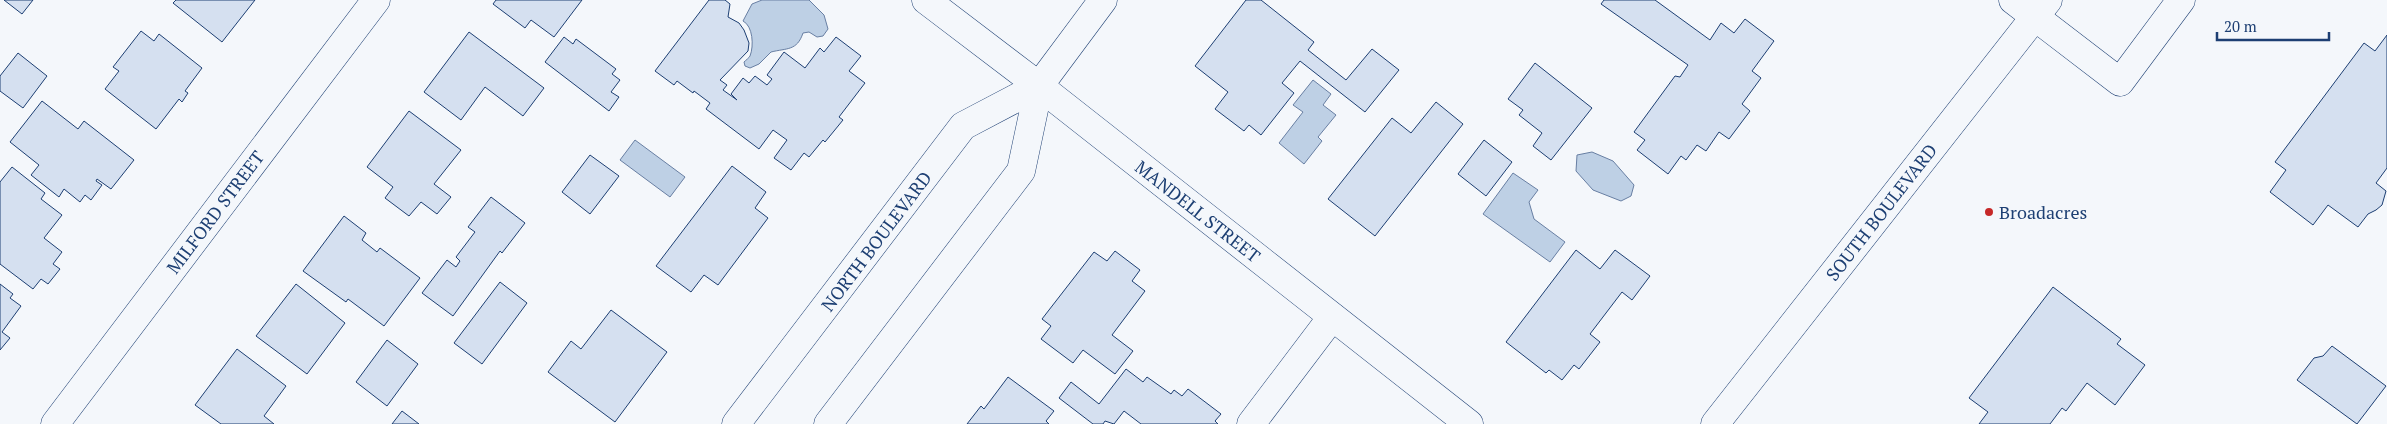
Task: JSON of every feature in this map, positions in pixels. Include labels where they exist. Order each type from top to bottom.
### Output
[{"type":"street","name":"MILFORD STREET","points":[[55,424],[376,0]]},
{"type":"street","name":"MANDELL STREET","points":[[926,0],[1039,86],[1469,424]]},
{"type":"street","name":"NORTH BOULEVARD","points":[[828,424],[1021,171],[1039,86],[1104,0]]},
{"type":"street","points":[[2013,0],[2041,8],[2120,82],[2176,2]]},
{"type":"street","name":"SOUTH BOULEVARD","points":[[1715,424],[2041,8]]},
{"type":"street","name":"NORTH BOULEVARD","points":[[736,424],[962,126],[1039,86]]},
{"type":"street","points":[[1251,424],[1332,317]]},
{"type":"water","points":[[762,0],[809,0],[824,15],[828,29],[823,36],[817,37],[809,32],[803,33],[798,43],[791,48],[771,52],[759,64],[750,68],[745,66],[744,62],[750,56],[752,42],[749,27],[743,21],[752,4]]},
{"type":"water","points":[[1313,80],[1331,94],[1323,105],[1336,115],[1318,137],[1322,141],[1304,164],[1279,143],[1303,112],[1293,105]]},
{"type":"water","points":[[635,140],[685,177],[670,197],[620,160]]},
{"type":"water","points":[[1592,152],[1613,161],[1634,185],[1631,196],[1621,201],[1593,190],[1576,171],[1577,155]]},
{"type":"water","points":[[1513,173],[1538,190],[1529,202],[1534,219],[1565,242],[1550,262],[1483,214]]},
{"type":"building","points":[[4,0],[33,0],[22,14]]},
{"type":"building","points":[[176,0],[255,0],[222,42],[173,3]]},
{"type":"building","points":[[496,0],[582,0],[554,37],[531,20],[525,28],[493,4]]},
{"type":"building","points":[[709,0],[725,0],[730,4],[728,17],[739,23],[749,43],[748,51],[720,80],[727,85],[723,90],[737,100],[731,94],[743,78],[749,83],[755,76],[767,85],[772,79],[767,75],[784,52],[805,68],[820,48],[824,52],[836,37],[861,56],[849,71],[865,83],[839,117],[843,120],[825,142],[823,140],[809,157],[804,153],[791,170],[774,158],[787,140],[773,130],[759,149],[706,109],[710,103],[694,91],[693,93],[677,81],[674,85],[655,71]]},
{"type":"building","points":[[1246,0],[1261,0],[1314,42],[1308,50],[1346,80],[1372,49],[1399,70],[1365,112],[1300,61],[1282,83],[1294,93],[1261,135],[1249,125],[1244,131],[1215,109],[1228,92],[1195,66]]},
{"type":"building","points":[[1604,0],[1655,0],[1710,40],[1721,23],[1734,33],[1745,19],[1774,41],[1752,71],[1761,78],[1742,104],[1750,111],[1729,139],[1719,132],[1706,151],[1697,145],[1686,160],[1681,156],[1668,174],[1637,150],[1645,140],[1634,132],[1675,76],[1680,77],[1688,65],[1601,4]]},
{"type":"building","points":[[141,31],[154,41],[159,34],[202,68],[185,91],[188,93],[182,102],[179,99],[156,129],[105,89],[119,71],[113,67]]},
{"type":"building","points":[[469,32],[544,88],[523,116],[485,87],[461,120],[424,92]]},
{"type":"building","points":[[2387,35],[2387,168],[2376,183],[2386,191],[2382,205],[2368,214],[2358,227],[2328,205],[2313,225],[2270,192],[2286,170],[2275,162],[2364,43],[2375,51]]},
{"type":"building","points":[[564,37],[573,44],[576,39],[616,69],[612,74],[620,80],[611,92],[619,97],[609,111],[545,62]]},
{"type":"building","points":[[18,53],[47,76],[23,108],[0,91],[0,76]]},
{"type":"building","points":[[1535,63],[1592,108],[1551,160],[1533,146],[1542,133],[1519,115],[1523,110],[1508,99]]},
{"type":"building","points":[[42,101],[78,129],[84,121],[134,160],[111,189],[97,179],[96,181],[102,185],[91,200],[85,195],[80,202],[64,189],[59,197],[31,175],[39,165],[10,142]]},
{"type":"building","points":[[1436,102],[1463,124],[1375,236],[1328,199],[1392,118],[1411,133]]},
{"type":"building","points":[[409,111],[461,150],[434,184],[451,197],[437,214],[421,202],[409,216],[385,198],[393,187],[367,167]]},
{"type":"building","points":[[1484,140],[1512,162],[1486,196],[1458,174]]},
{"type":"building","points":[[590,155],[619,176],[590,214],[562,192]]},
{"type":"building","points":[[732,166],[766,192],[755,208],[768,218],[718,285],[704,275],[691,292],[656,266]]},
{"type":"building","points":[[12,167],[45,193],[41,199],[62,215],[44,238],[62,252],[53,264],[60,269],[48,284],[41,279],[33,289],[0,264],[0,182]]},
{"type":"building","points":[[491,197],[525,223],[502,253],[500,251],[453,316],[422,293],[447,260],[456,267],[460,261],[456,257],[475,232],[468,227]]},
{"type":"building","points":[[344,216],[366,233],[362,240],[377,252],[380,248],[420,278],[384,326],[348,299],[346,302],[303,271]]},
{"type":"building","points":[[1576,250],[1600,269],[1615,250],[1650,276],[1632,300],[1622,292],[1590,334],[1600,342],[1579,369],[1574,365],[1562,380],[1549,370],[1546,373],[1506,342]]},
{"type":"building","points":[[1115,251],[1140,270],[1132,281],[1145,291],[1112,335],[1133,351],[1115,374],[1083,350],[1073,363],[1041,339],[1051,326],[1042,319],[1094,252],[1107,261]]},
{"type":"building","points":[[500,282],[527,303],[482,364],[454,343]]},
{"type":"building","points":[[0,284],[13,294],[10,298],[21,306],[2,332],[10,338],[0,350]]},
{"type":"building","points":[[296,284],[345,323],[307,374],[256,336]]},
{"type":"building","points":[[2053,287],[2121,339],[2117,344],[2145,365],[2115,405],[2087,383],[2066,411],[2062,408],[2050,424],[1979,424],[1988,412],[1969,398]]},
{"type":"building","points":[[611,310],[667,352],[615,422],[548,372],[571,341],[581,349]]},
{"type":"building","points":[[387,340],[418,364],[387,406],[356,382]]},
{"type":"building","points":[[2332,346],[2386,386],[2357,424],[2297,380],[2314,358],[2323,356]]},
{"type":"building","points":[[237,349],[286,386],[264,416],[274,424],[221,424],[195,405]]},
{"type":"building","points":[[1126,369],[1143,382],[1147,377],[1171,394],[1174,390],[1182,396],[1188,389],[1221,414],[1215,421],[1218,424],[1141,424],[1124,411],[1114,424],[1105,421],[1103,424],[1093,424],[1059,398],[1071,382],[1099,404]]},
{"type":"building","points":[[1008,377],[1054,411],[1046,421],[1049,424],[967,424],[981,406],[984,409]]},
{"type":"building","points":[[402,411],[419,424],[392,424]]},
{"type":"place","name":"Broadacres","points":[[1989,212]]}]
